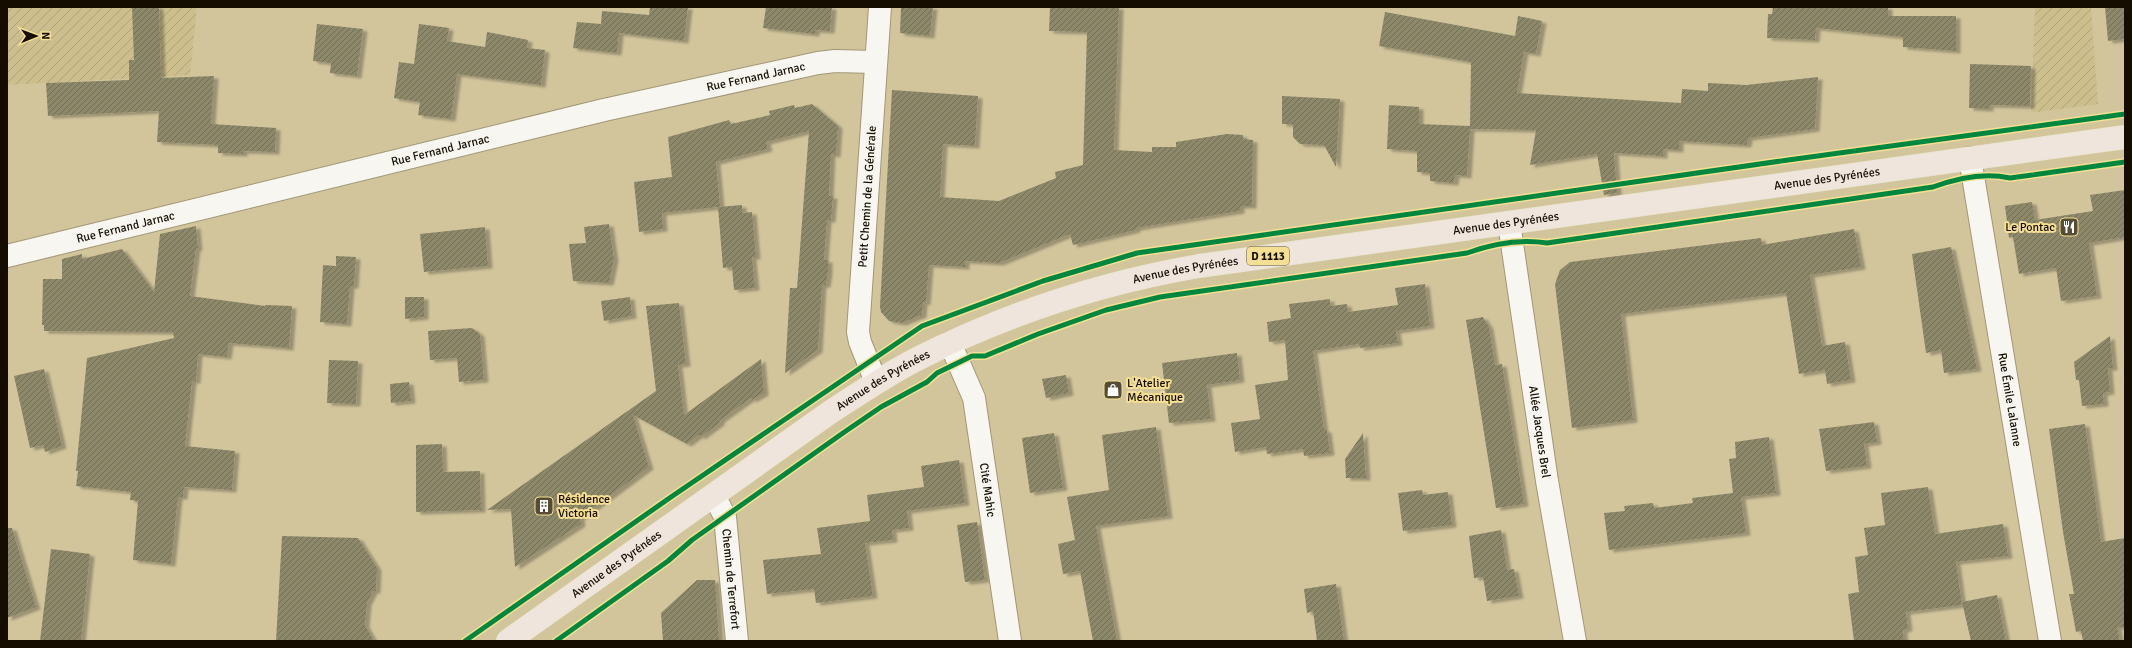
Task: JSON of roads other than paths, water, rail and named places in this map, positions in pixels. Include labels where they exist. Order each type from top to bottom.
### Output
[{"type":"main road","name":"Avenue des Pyrénées","points":[[508,641],[829,413],[876,382],[950,343],[990,324],[1060,300],[1154,273],[2125,137]]},
{"type":"street","name":"Petit Chemin de la Générale","points":[[876,382],[860,342],[858,332],[880,7]]},
{"type":"street","name":"Rue Fernand Jarnac","points":[[7,256],[612,108],[818,63],[842,61],[876,62]]},
{"type":"street","name":"Rue Émile Lalanne","points":[[1970,158],[2050,641]]},
{"type":"street","name":"Allée Jacques Brel","points":[[1509,223],[1547,481],[1575,641]]},
{"type":"street","name":"Cité Mahic","points":[[950,343],[974,398],[1010,641]]},
{"type":"street","name":"Chemin de Terrefort","points":[[714,494],[725,517],[737,641]]},
{"type":"place","name":"Le Pontac","points":[[2069,227]]},
{"type":"place","name":"L'Atelier Mécanique","points":[[1113,390]]},
{"type":"place","name":"Résidence Victoria","points":[[544,506]]}]
